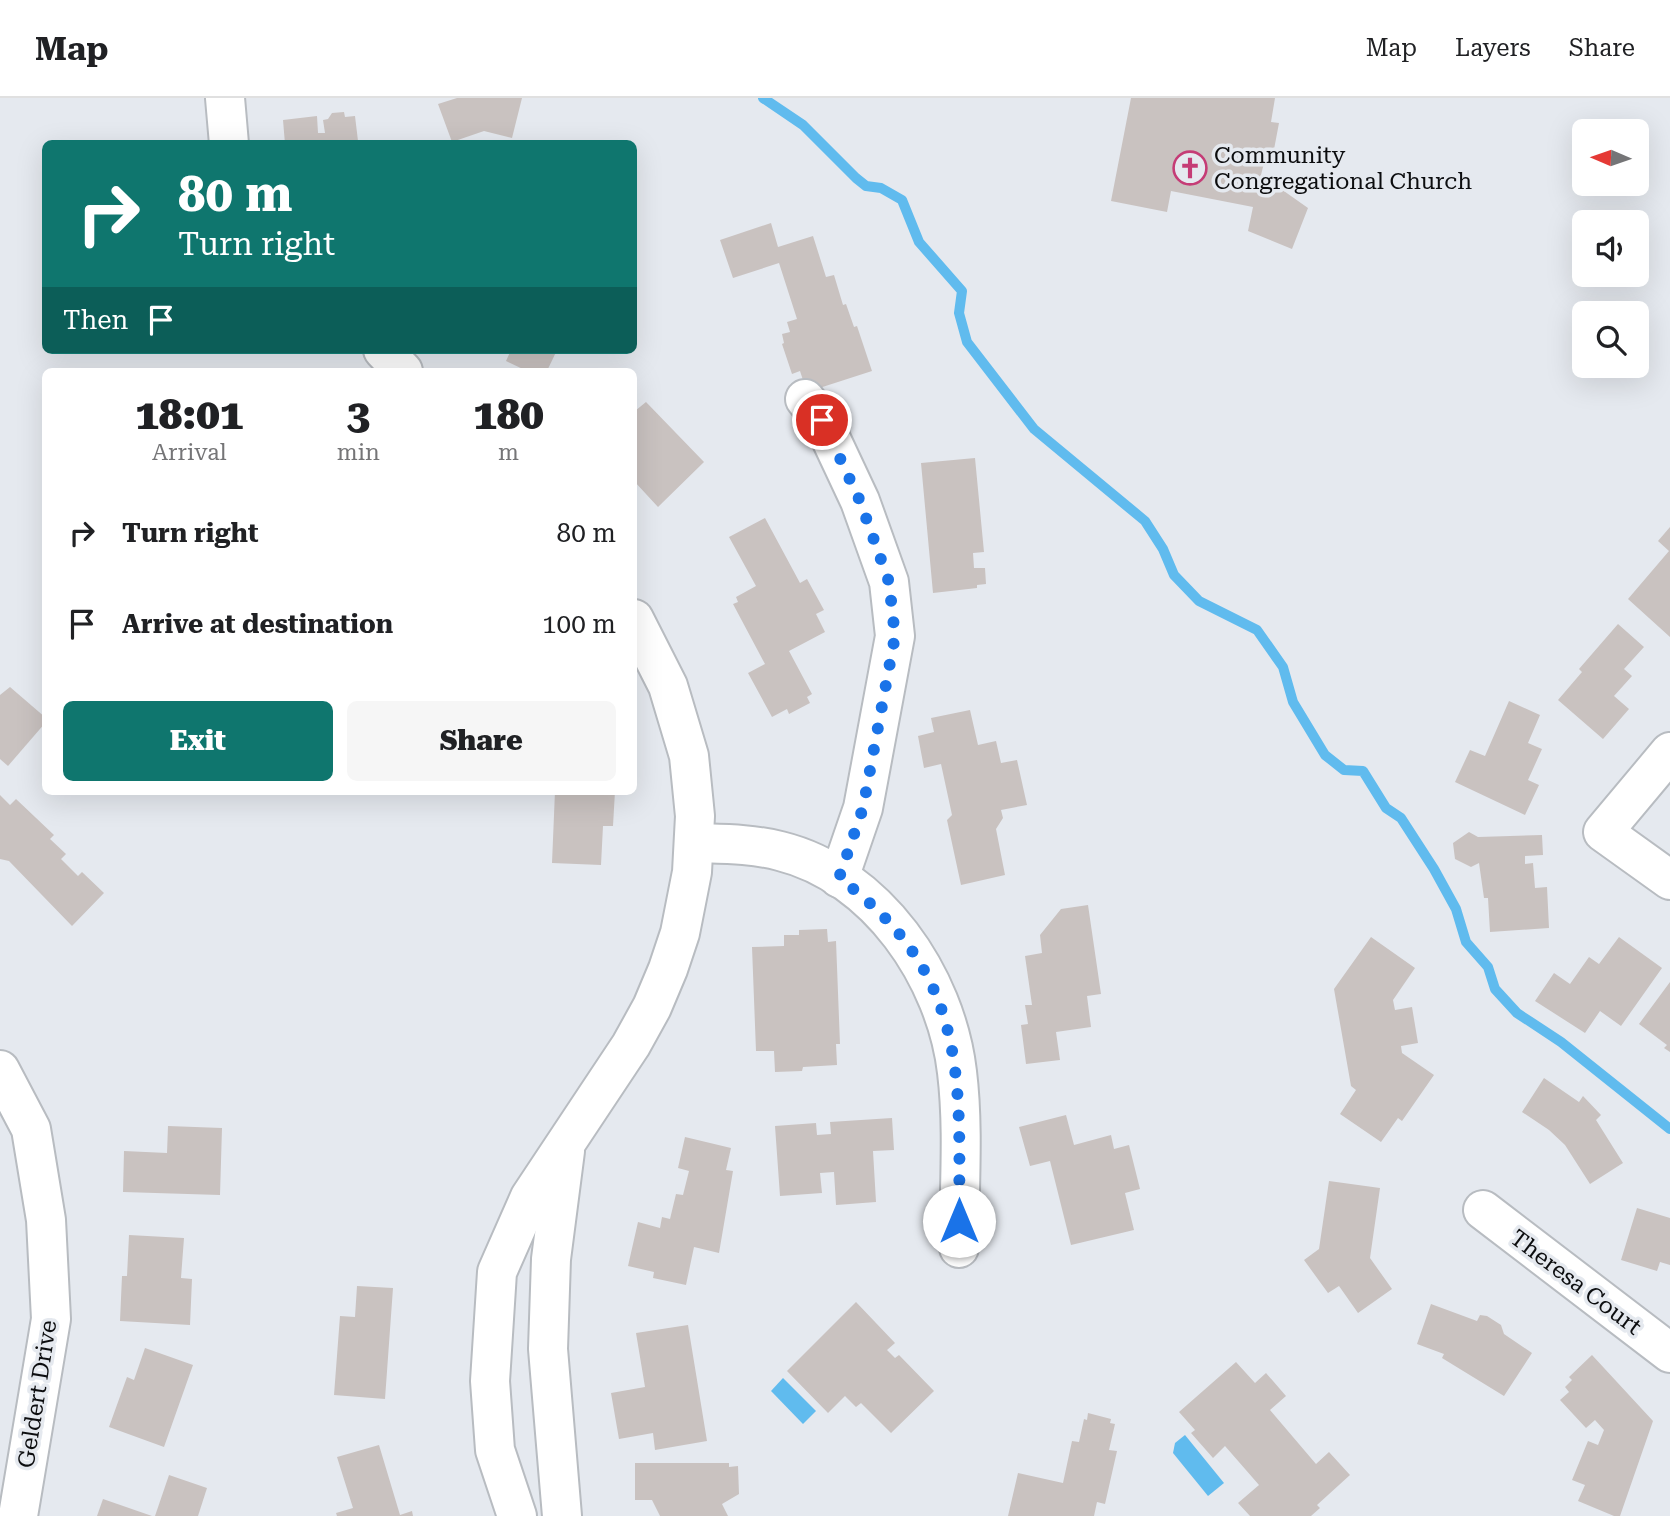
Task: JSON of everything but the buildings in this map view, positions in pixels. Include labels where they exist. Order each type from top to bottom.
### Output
[{"type":"street","points":[[225,98],[229,140]]},
{"type":"street","points":[[387,354],[400,368]]},
{"type":"street","points":[[805,399],[822,420],[860,501],[889,582],[895,636],[863,808],[839,878]]},
{"type":"street","points":[[517,1516],[495,1450],[490,1381],[497,1272],[530,1197],[631,1045],[657,994],[680,933],[696,843],[694,784],[680,720],[655,656],[637,624]]},
{"type":"street","points":[[1670,752],[1603,832],[1670,880]]},
{"type":"street","points":[[696,843],[781,851],[839,878],[870,902],[919,961],[943,1011],[952,1039],[960,1100],[959,1248]]},
{"type":"street","name":"Geldert Drive","points":[[0,1070],[31,1129],[46,1220],[51,1319],[39,1375],[18,1516]]},
{"type":"street","points":[[562,1516],[548,1349],[551,1259],[566,1142]]},
{"type":"street","name":"Theresa Court","points":[[1483,1210],[1670,1353]]},
{"type":"water","points":[[783,1378],[816,1411],[803,1424],[771,1391]]},
{"type":"water","points":[[1185,1435],[1224,1483],[1208,1496],[1173,1453],[1175,1443]]},
{"type":"waterway","points":[[763,98],[803,125],[866,186],[881,188],[902,200],[919,242],[962,291],[959,313],[967,342],[1034,429],[1145,521],[1163,549],[1174,575],[1199,601],[1257,630],[1283,667],[1293,702],[1325,755],[1344,770],[1363,771],[1386,808],[1401,818],[1456,909],[1466,942],[1488,967],[1495,989],[1517,1013],[1561,1042],[1670,1129]]},
{"type":"place","name":"Community Congregational Church","points":[[1190,168]]},
{"type":"route","points":[[822,420],[860,501],[889,582],[895,636],[863,808],[839,878],[870,902],[904,940],[919,961],[943,1011],[952,1039],[960,1100],[959,1221]]}]
